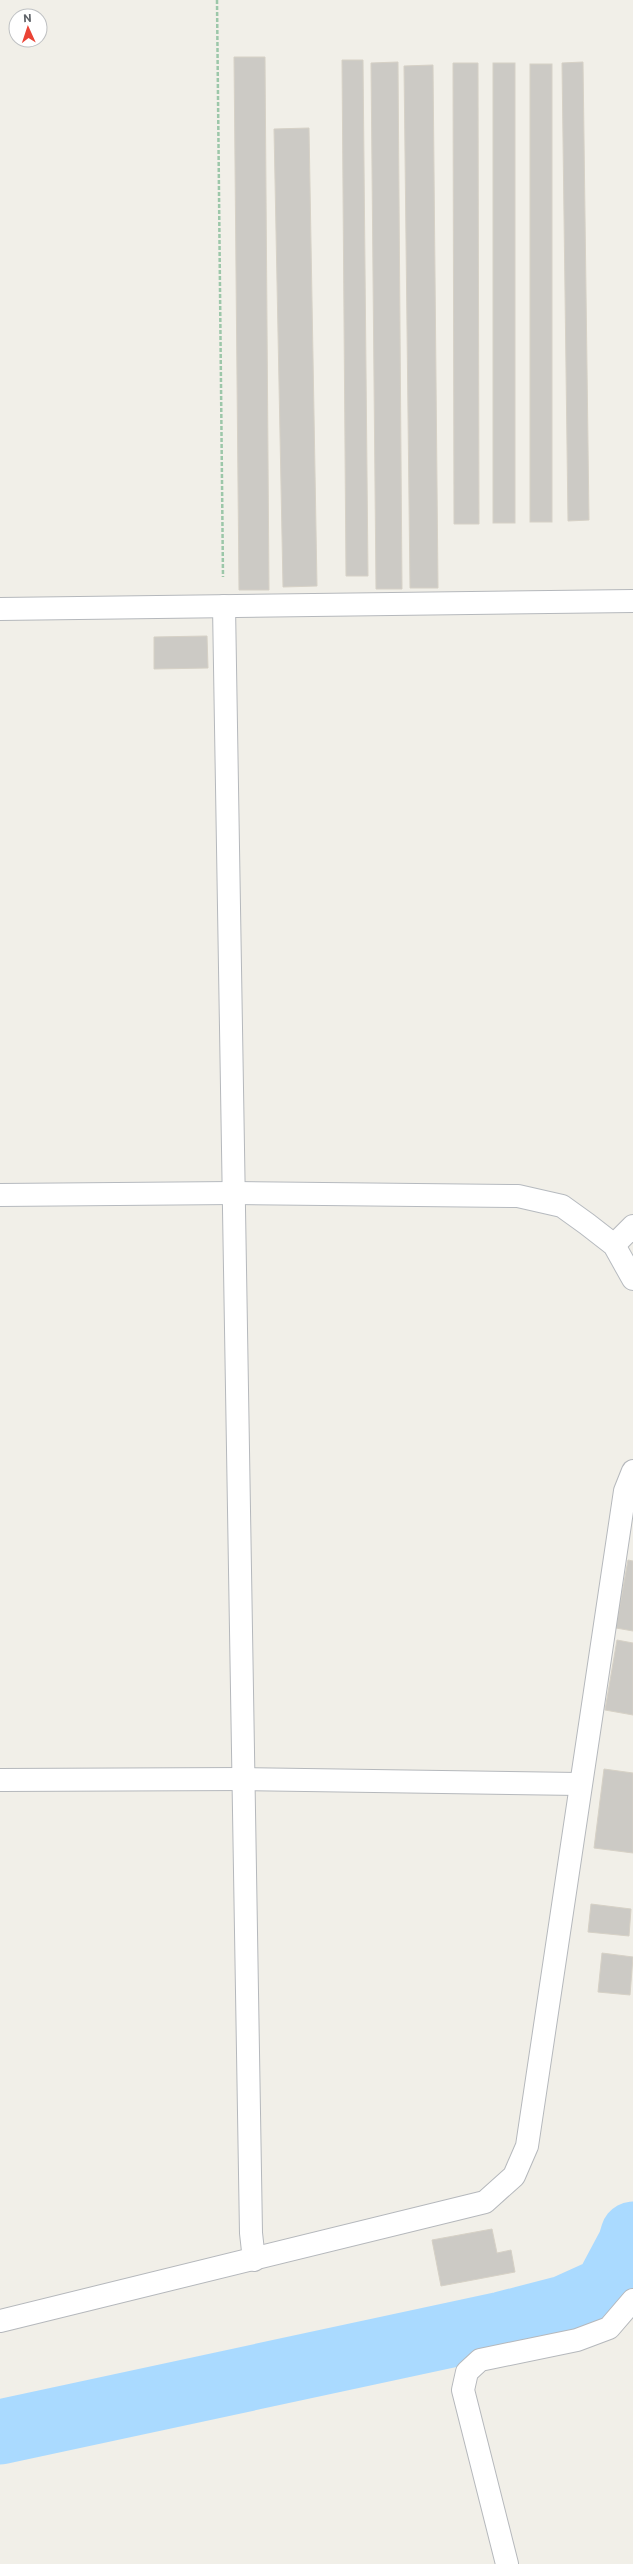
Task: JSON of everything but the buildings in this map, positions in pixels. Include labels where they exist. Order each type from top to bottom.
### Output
[{"type":"street","points":[[0,609],[633,601]]},
{"type":"street","points":[[224,606],[251,2233],[254,2260]]},
{"type":"street","points":[[0,1195],[233,1193],[518,1196],[562,1206],[614,1244],[633,1280]]},
{"type":"street","points":[[614,1244],[633,1226]]},
{"type":"street","points":[[0,2321],[254,2260],[485,2202],[514,2176],[526,2146],[579,1784],[625,1491],[633,1471]]},
{"type":"street","points":[[0,1780],[244,1779],[579,1784]]},
{"type":"street","points":[[507,2564],[463,2390],[467,2372],[480,2360],[577,2340],[609,2328],[633,2300]]},
{"type":"path","points":[[218,0],[224,606]]},
{"type":"waterway","points":[[0,2432],[502,2324],[564,2308],[606,2289],[630,2244],[633,2234]]}]
